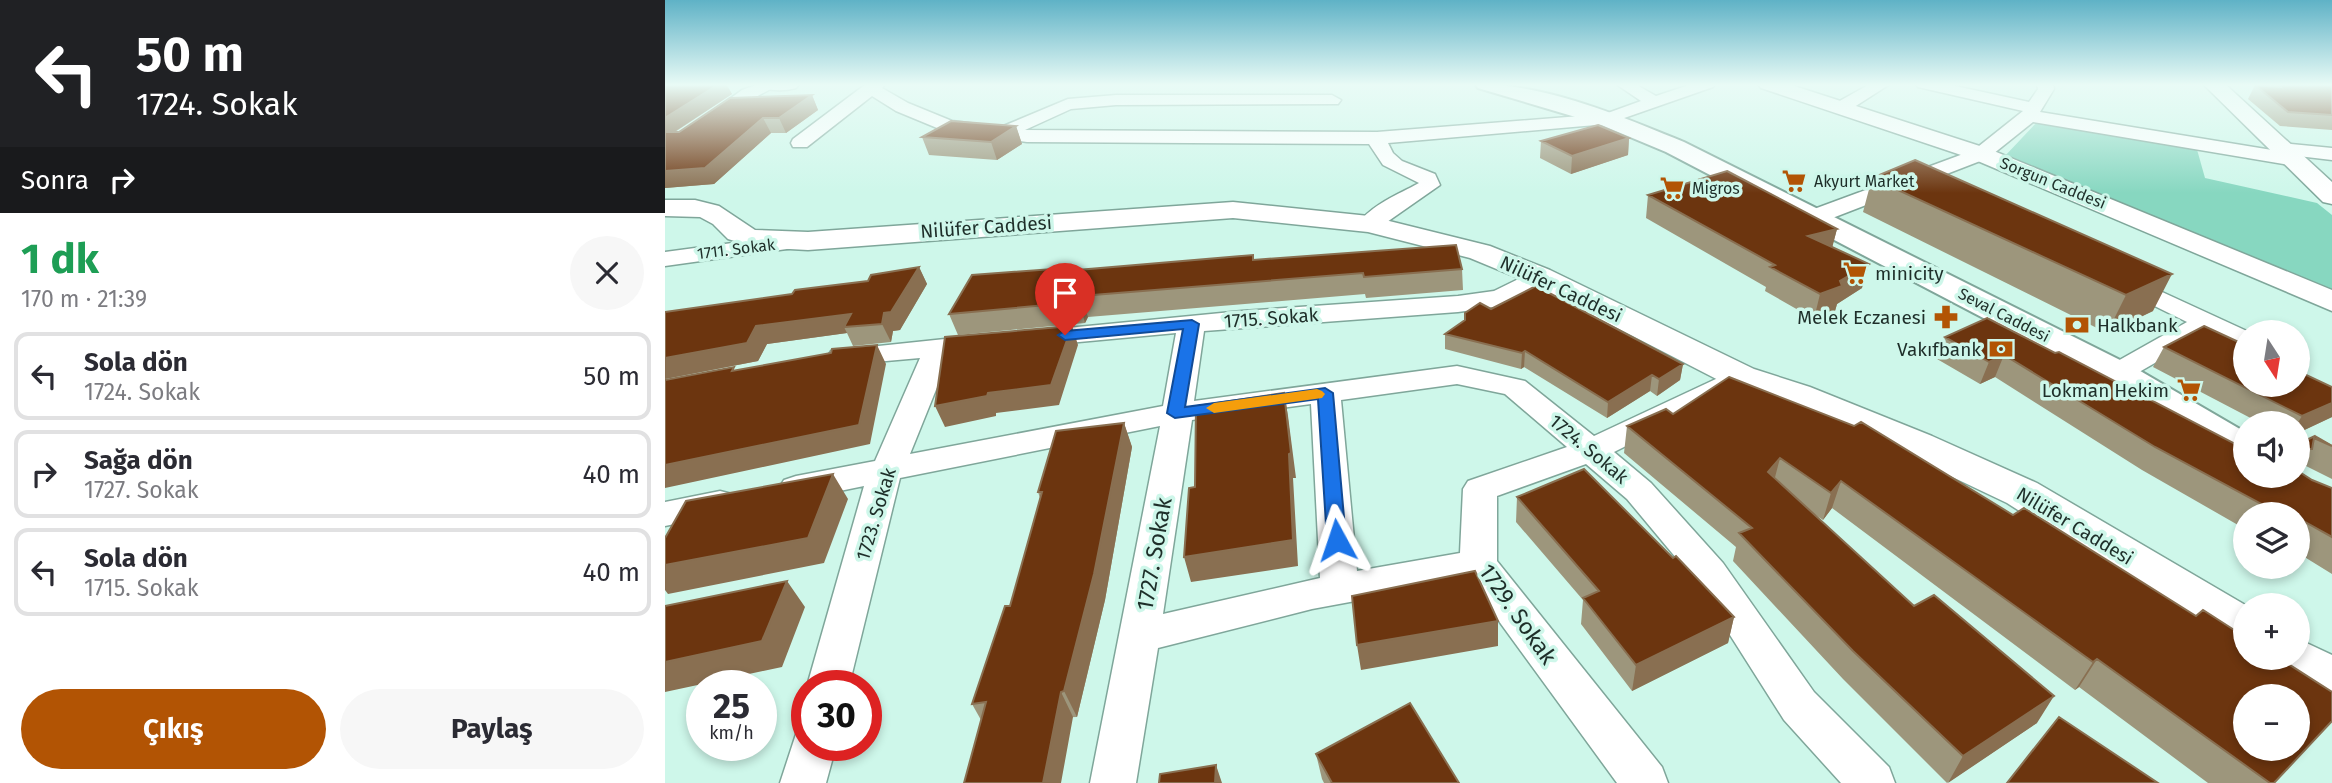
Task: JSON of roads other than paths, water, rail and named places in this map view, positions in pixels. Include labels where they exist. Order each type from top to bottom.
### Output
[{"type":"main road","name":"Seval Caddesi","points":[[1611,121],[1675,147],[2117,373],[2233,443]]},
{"type":"street","points":[[691,133],[709,121]]},
{"type":"street","points":[[800,143],[829,121]]},
{"type":"street","points":[[935,121],[948,126],[1027,136],[1377,138],[1588,121]]},
{"type":"street","points":[[1003,133],[1031,121]]},
{"type":"street","name":"Sorgun Caddesi","points":[[1882,121],[1980,154],[2070,189],[2332,301]]},
{"type":"street","points":[[1814,217],[1980,154],[2021,121]]},
{"type":"street","points":[[2083,121],[2285,154],[2332,154]]},
{"type":"street","points":[[2251,121],[2332,196]]},
{"type":"street","points":[[1369,225],[1388,209],[1430,185],[1428,178],[1391,164],[1381,155],[1377,138]]},
{"type":"street","points":[[1916,180],[1940,192]]},
{"type":"street","name":"Nilüfer Caddesi","points":[[665,208],[694,208],[713,212],[726,219],[735,232],[756,239],[808,241],[1233,210],[1369,225],[1481,252],[1539,276],[1741,377],[1797,395],[2022,492],[2233,622]]},
{"type":"street","name":"1711. Sokak","points":[[665,259],[808,241]]},
{"type":"street","points":[[2098,269],[2233,335]]},
{"type":"street","name":"1715. Sokak","points":[[820,361],[939,347],[1490,300],[1501,298],[1539,276]]},
{"type":"street","points":[[2117,373],[2207,322]]},
{"type":"street","name":"1727. Sokak","points":[[1113,783],[1162,511],[1175,413],[1192,324]]},
{"type":"street","name":"1723. Sokak","points":[[832,670],[878,492],[939,347]]},
{"type":"street","name":"1724. Sokak","points":[[665,514],[1175,413],[1457,375],[1515,387],[1639,491],[1710,573],[1799,706],[1872,783]]},
{"type":"street","name":"1729. Sokak","points":[[1644,783],[1478,564],[1480,489],[1590,451],[1741,377]]},
{"type":"street","points":[[1325,393],[1340,589]]},
{"type":"street","points":[[1139,636],[1340,589],[1478,564]]},
{"type":"street","points":[[2310,668],[2332,682]]},
{"type":"street","points":[[803,783],[809,761]]},
{"type":"place","name":"Akyurt Market","points":[[1794,181]]},
{"type":"place","name":"Migros","points":[[1672,188]]},
{"type":"place","name":"minicity","points":[[1855,273]]},
{"type":"place","name":"Melek Eczanesi","points":[[1946,317]]},
{"type":"place","name":"Halkbank","points":[[2077,325]]},
{"type":"place","name":"Vakıfbank","points":[[2001,349]]},
{"type":"place","name":"Lokman Hekim","points":[[2189,390]]}]
